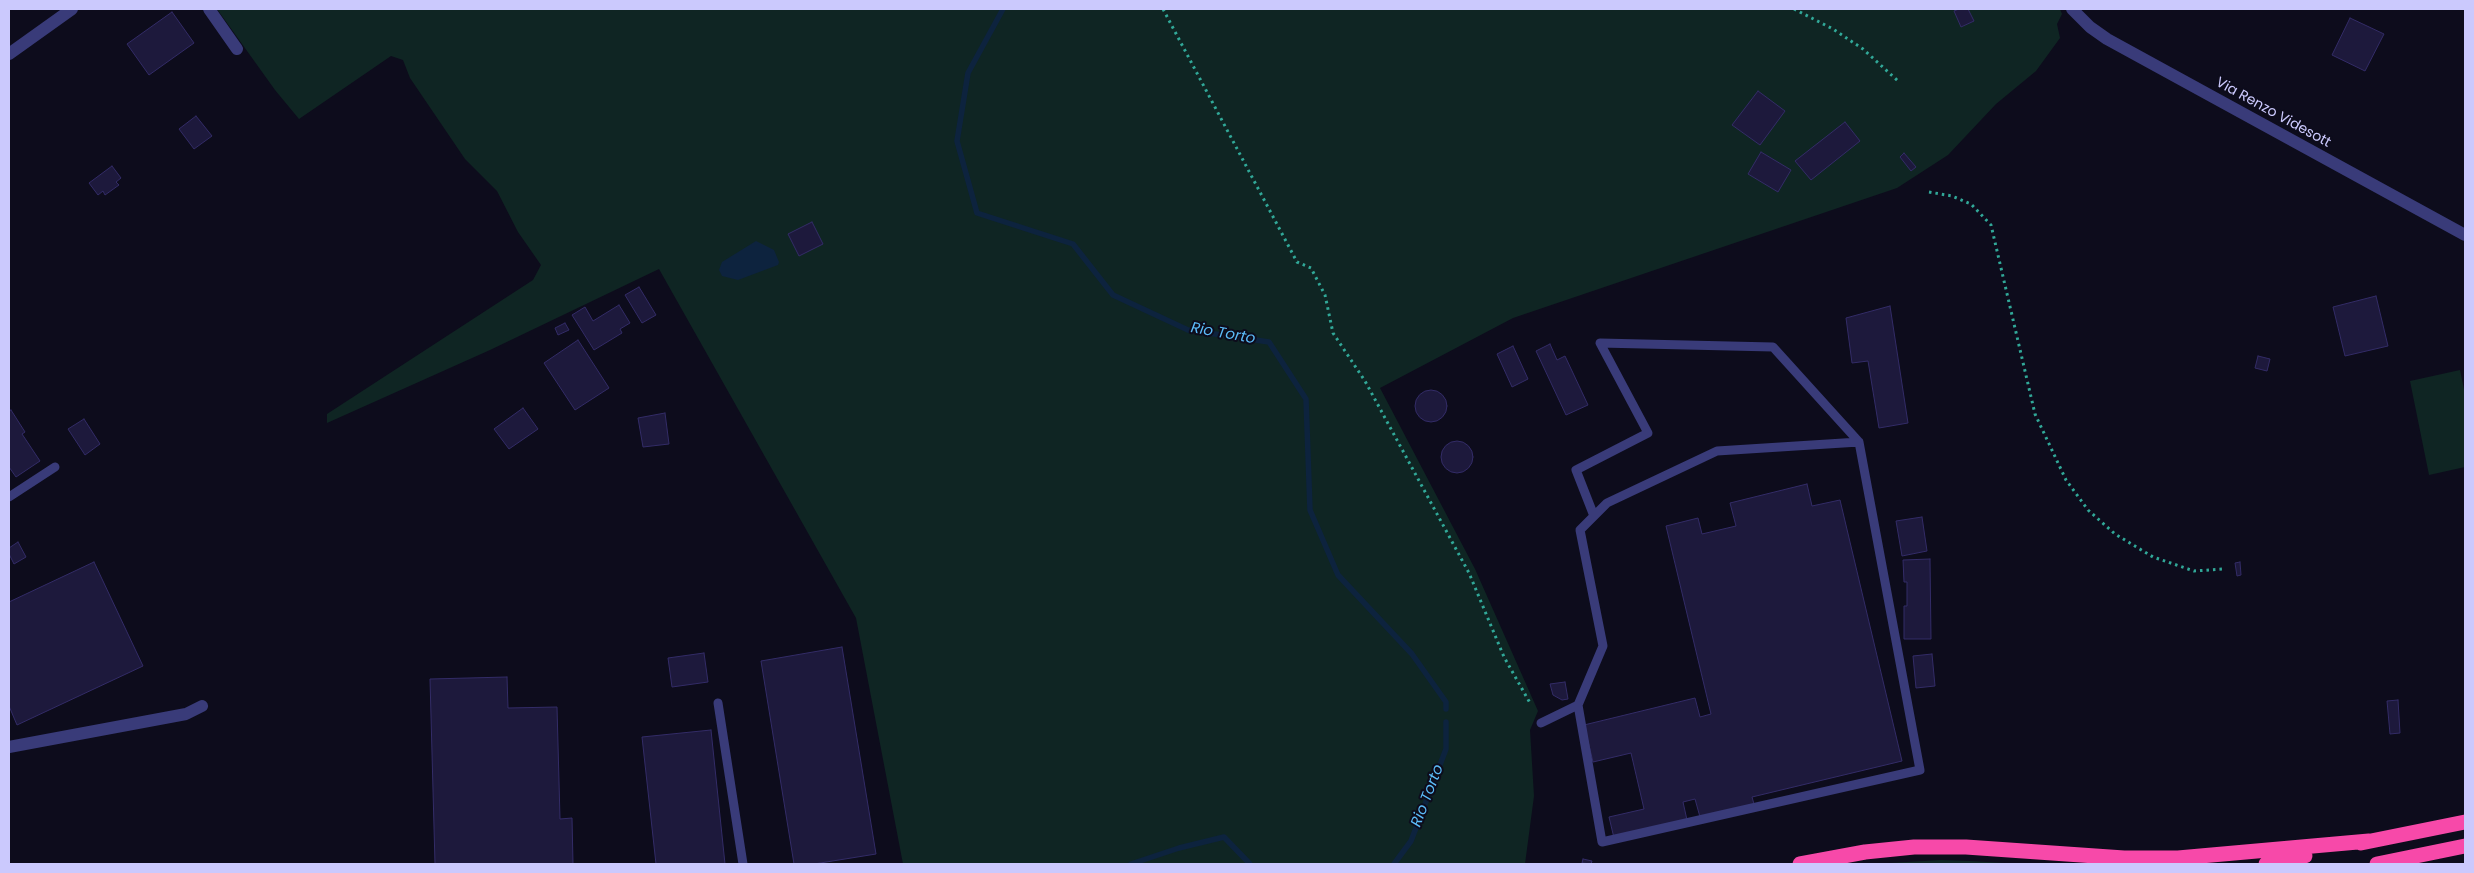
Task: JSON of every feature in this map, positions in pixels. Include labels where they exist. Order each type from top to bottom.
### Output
[{"type":"highway","points":[[2266,864],[2465,822]]},
{"type":"highway","points":[[1800,864],[1865,852],[1914,848],[1966,848],[2124,858],[2178,858],[2369,841]]},
{"type":"highway","points":[[2377,864],[2465,846]]},
{"type":"street","points":[[9,54],[72,9]]},
{"type":"street","points":[[209,9],[237,49]]},
{"type":"street","name":"Via Renzo Videsott","points":[[2072,9],[2090,27],[2107,39],[2465,235]]},
{"type":"street","points":[[9,747],[186,714],[202,706]]},
{"type":"lane","points":[[1594,516],[1576,470],[1648,433],[1600,343],[1773,347],[1859,442],[1920,770],[1602,842],[1578,705],[1604,646],[1580,530],[1594,516],[1607,503],[1717,450],[1859,442]]},
{"type":"lane","points":[[9,497],[55,467]]},
{"type":"lane","points":[[718,703],[743,864]]},
{"type":"lane","points":[[1541,723],[1578,705]]},
{"type":"path","points":[[1163,9],[1297,262],[1311,268],[1325,295],[1333,333],[1364,381],[1469,573],[1504,657],[1530,703]]},
{"type":"path","points":[[1794,9],[1833,29],[1863,50],[1898,81]]},
{"type":"path","points":[[1929,192],[1952,196],[1971,204],[1991,225],[2035,414],[2066,480],[2088,510],[2115,534],[2153,557],[2194,571],[2223,569]]},
{"type":"green space","points":[[217,9],[2060,9],[2062,14],[2057,24],[2060,38],[2036,71],[1996,104],[1948,155],[1897,188],[1513,318],[1380,388],[1475,569],[1538,711],[1530,730],[1534,796],[1525,864],[903,864],[856,618],[659,269],[490,350],[327,423],[327,414],[533,280],[541,265],[518,232],[497,191],[465,159],[410,78],[403,60],[391,56],[299,119],[275,90]]},
{"type":"green space","points":[[2460,370],[2465,394],[2465,467],[2429,475],[2410,381]]},
{"type":"green space","points":[[1941,860],[1970,861],[2022,864],[1872,864]]},
{"type":"water","points":[[756,241],[774,250],[779,262],[778,265],[738,280],[722,276],[719,270],[722,262]]},
{"type":"building","points":[[1968,9],[1974,21],[1961,27],[1954,11]]},
{"type":"building","points":[[172,12],[194,43],[149,75],[127,44]]},
{"type":"building","points":[[2350,18],[2384,34],[2365,71],[2332,55]]},
{"type":"building","points":[[1758,91],[1785,111],[1760,145],[1732,125]]},
{"type":"building","points":[[196,116],[212,136],[194,149],[179,129]]},
{"type":"building","points":[[1845,122],[1860,141],[1811,180],[1795,161]]},
{"type":"building","points":[[1761,152],[1791,170],[1778,192],[1748,174]]},
{"type":"building","points":[[1904,153],[1916,167],[1911,171],[1900,157]]},
{"type":"building","points":[[112,166],[121,178],[116,182],[119,185],[105,195],[103,191],[98,195],[89,183]]},
{"type":"building","points":[[812,222],[823,244],[799,256],[788,234]]},
{"type":"building","points":[[639,287],[656,315],[642,323],[625,295]]},
{"type":"building","points":[[2376,296],[2388,346],[2345,356],[2333,307]]},
{"type":"building","points":[[619,305],[630,323],[620,329],[622,333],[594,350],[572,315],[585,307],[593,321]]},
{"type":"building","points":[[1890,306],[1908,423],[1879,428],[1868,361],[1852,363],[1846,318]]},
{"type":"building","points":[[565,323],[569,330],[558,335],[555,328]]},
{"type":"building","points":[[578,340],[609,388],[575,410],[544,363]]},
{"type":"building","points":[[1550,344],[1557,360],[1565,356],[1588,405],[1566,415],[1536,351]]},
{"type":"building","points":[[1513,346],[1528,379],[1512,387],[1497,354]]},
{"type":"building","points":[[2258,356],[2270,359],[2267,371],[2255,368]]},
{"type":"building","points":[[1431,390],[1437,391],[1442,395],[1446,400],[1446,412],[1442,417],[1437,421],[1431,422],[1425,421],[1420,417],[1416,412],[1415,406],[1416,400],[1420,395],[1425,391]]},
{"type":"building","points":[[523,408],[538,429],[509,449],[494,429]]},
{"type":"building","points":[[11,410],[25,432],[22,434],[40,461],[16,477],[9,467],[9,411]]},
{"type":"building","points":[[665,413],[669,444],[643,447],[638,418]]},
{"type":"building","points":[[84,419],[100,444],[85,455],[68,429]]},
{"type":"building","points":[[1457,441],[1468,446],[1473,457],[1468,468],[1457,473],[1446,468],[1441,457],[1446,446]]},
{"type":"building","points":[[1807,484],[1812,506],[1840,500],[1902,761],[1752,797],[1754,804],[1700,817],[1695,799],[1683,802],[1687,820],[1614,838],[1609,817],[1644,809],[1631,753],[1593,762],[1584,725],[1695,698],[1700,717],[1711,714],[1666,526],[1698,518],[1702,534],[1736,526],[1730,503]]},
{"type":"building","points":[[1922,517],[1927,551],[1902,556],[1896,521]]},
{"type":"building","points":[[18,542],[26,557],[14,564],[9,554],[9,548]]},
{"type":"building","points":[[1930,559],[1931,639],[1904,639],[1904,606],[1907,606],[1907,582],[1904,582],[1903,560]]},
{"type":"building","points":[[94,562],[143,666],[17,725],[9,706],[9,602]]},
{"type":"building","points":[[2240,562],[2241,575],[2237,576],[2235,563]]},
{"type":"building","points":[[842,647],[876,854],[814,864],[794,864],[761,661]]},
{"type":"building","points":[[704,653],[708,682],[672,687],[668,658]]},
{"type":"building","points":[[1932,654],[1935,686],[1916,688],[1913,656]]},
{"type":"building","points":[[507,677],[508,708],[557,707],[560,819],[572,818],[573,864],[435,864],[430,679]]},
{"type":"building","points":[[1565,682],[1568,699],[1562,700],[1553,695],[1550,684]]},
{"type":"building","points":[[2398,700],[2400,733],[2390,734],[2387,701]]},
{"type":"building","points":[[711,730],[725,864],[656,864],[642,737]]},
{"type":"building","points":[[1583,859],[1592,861],[1591,864],[1582,863]]},
{"type":"waterway","name":"Rio Torto","points":[[1003,9],[968,73],[957,141],[977,213],[1073,244],[1113,295],[1188,330],[1269,342],[1306,399],[1310,510],[1338,575],[1412,654],[1446,702],[1446,709]]},
{"type":"waterway","name":"Rio Torto","points":[[1394,864],[1411,841],[1446,749],[1446,722]]},
{"type":"waterway","name":"Rio Torto","points":[[1131,864],[1179,848],[1224,837],[1250,864]]}]
